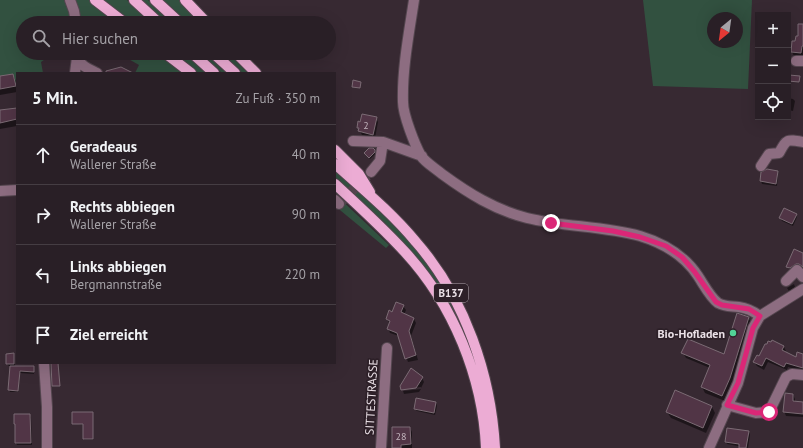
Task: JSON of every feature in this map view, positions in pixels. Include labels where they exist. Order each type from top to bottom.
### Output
[{"type":"main road","points":[[95,0],[116,16]]},
{"type":"main road","points":[[134,0],[151,16]]},
{"type":"main road","points":[[155,0],[172,16]]},
{"type":"main road","points":[[184,0],[200,16]]},
{"type":"main road","points":[[174,60],[190,72]]},
{"type":"main road","points":[[200,60],[213,72]]},
{"type":"main road","points":[[221,60],[234,72]]},
{"type":"main road","points":[[243,60],[255,72]]},
{"type":"main road","points":[[336,151],[359,174],[375,200]]},
{"type":"main road","name":"B137","points":[[336,165],[375,200],[417,242],[448,286],[465,320],[485,378],[491,407],[495,448]]},
{"type":"main road","name":"B137","points":[[336,185],[406,253],[420,270],[444,306],[457,330],[472,368],[481,408],[486,448]]},
{"type":"street","points":[[70,0],[75,16]]},
{"type":"street","points":[[414,0],[402,103],[406,118],[422,156],[429,164],[487,204],[501,210],[526,218],[551,223],[613,231],[640,237],[666,246],[682,257],[716,302],[722,305],[749,309],[760,316]]},
{"type":"street","points":[[76,72],[77,60]]},
{"type":"street","points":[[79,60],[81,64],[95,72]]},
{"type":"street","points":[[760,166],[769,154],[779,153],[786,141],[791,140],[803,142]]},
{"type":"street","points":[[353,141],[383,142],[422,156]]},
{"type":"street","points":[[371,172],[380,160],[383,142]]},
{"type":"street","points":[[0,191],[16,190]]},
{"type":"street","points":[[786,281],[797,270],[803,277]]},
{"type":"street","points":[[709,448],[738,383],[753,328],[760,316],[803,288]]},
{"type":"street","name":"SITTESTRASSE","points":[[381,448],[387,348]]},
{"type":"street","points":[[44,364],[47,407],[47,448]]},
{"type":"street","points":[[727,405],[756,413],[769,412],[786,377],[792,374],[803,375]]},
{"type":"green space","points":[[0,0],[97,0],[116,16],[16,16],[16,60],[44,60],[41,62],[43,72],[16,72],[16,87],[13,74],[0,76]]},
{"type":"green space","points":[[103,0],[127,0],[144,16],[122,16]]},
{"type":"green space","points":[[141,0],[148,0],[165,16],[158,16]]},
{"type":"green space","points":[[163,0],[179,0],[195,16],[180,16]]},
{"type":"green space","points":[[643,0],[752,0],[748,89],[653,86]]},
{"type":"green space","points":[[130,60],[168,60],[183,72],[136,72],[139,65]]},
{"type":"green space","points":[[178,60],[194,60],[207,72],[195,72]]},
{"type":"green space","points":[[208,60],[214,60],[227,72],[221,72]]},
{"type":"green space","points":[[228,60],[239,60],[251,72],[241,72]]},
{"type":"green space","points":[[336,172],[390,221],[430,267],[453,308],[477,367],[474,367],[440,290],[417,258],[385,223],[336,178]]},
{"type":"green space","points":[[336,195],[389,245],[386,248],[336,207]]},
{"type":"building","points":[[798,24],[803,24],[803,46],[801,53],[791,52],[792,41],[795,41],[796,36],[798,36]]},
{"type":"building","points":[[121,67],[131,72],[106,72]]},
{"type":"building","points":[[13,74],[16,86],[0,89],[0,76]]},
{"type":"building","points":[[791,75],[800,76],[799,82],[791,81]]},
{"type":"building","points":[[353,80],[361,82],[360,88],[352,87]]},
{"type":"building","points":[[16,108],[16,119],[0,123],[0,110]]},
{"type":"building","points":[[362,114],[377,117],[373,135],[358,131],[358,121],[360,122]]},
{"type":"building","points":[[369,148],[373,148],[375,152],[369,158],[364,153]]},
{"type":"building","points":[[767,169],[778,171],[776,184],[760,181],[761,172]]},
{"type":"building","points":[[784,208],[797,214],[792,224],[779,218]]},
{"type":"building","points":[[794,249],[803,253],[803,267],[796,264],[790,268],[786,267]]},
{"type":"building","points":[[396,302],[404,305],[401,312],[414,318],[409,331],[416,355],[405,359],[397,333],[387,329],[390,321],[386,319],[389,310],[392,312]]},
{"type":"building","points":[[737,313],[749,317],[730,378],[722,396],[701,387],[710,365],[681,353],[688,339],[724,354]]},
{"type":"building","points":[[772,340],[784,346],[782,350],[796,357],[797,352],[803,354],[803,368],[786,363],[784,367],[766,358],[762,366],[753,362],[757,355],[759,356],[765,344],[767,344],[768,341],[771,342]]},
{"type":"building","points":[[14,353],[14,364],[6,364],[6,354]]},
{"type":"building","points":[[51,364],[58,364],[60,386],[52,386]]},
{"type":"building","points":[[10,366],[34,366],[34,372],[20,371],[18,391],[8,390]]},
{"type":"building","points":[[411,368],[423,377],[416,388],[401,390],[400,386]]},
{"type":"building","points":[[675,390],[712,406],[703,428],[666,412]]},
{"type":"building","points":[[785,393],[793,394],[793,401],[803,402],[803,414],[783,412]]},
{"type":"building","points":[[416,398],[436,402],[434,413],[414,409]]},
{"type":"building","points":[[72,412],[93,412],[93,439],[83,439],[83,424],[72,424]]},
{"type":"building","points":[[14,414],[30,414],[31,443],[15,443]]},
{"type":"building","points":[[392,427],[410,427],[411,444],[401,445],[401,448],[392,448]]},
{"type":"building","points":[[727,428],[749,431],[746,448],[739,448],[739,444],[725,442]]},
{"type":"tunnel","points":[[339,204],[371,172]]},
{"type":"place","name":"Bio-Hofladen","points":[[733,333]]},
{"type":"route","points":[[551,223],[613,231],[640,237],[666,246],[682,257],[716,302],[722,305],[738,306],[749,309],[760,316],[753,328],[738,383],[727,405],[756,413],[769,412]]}]
